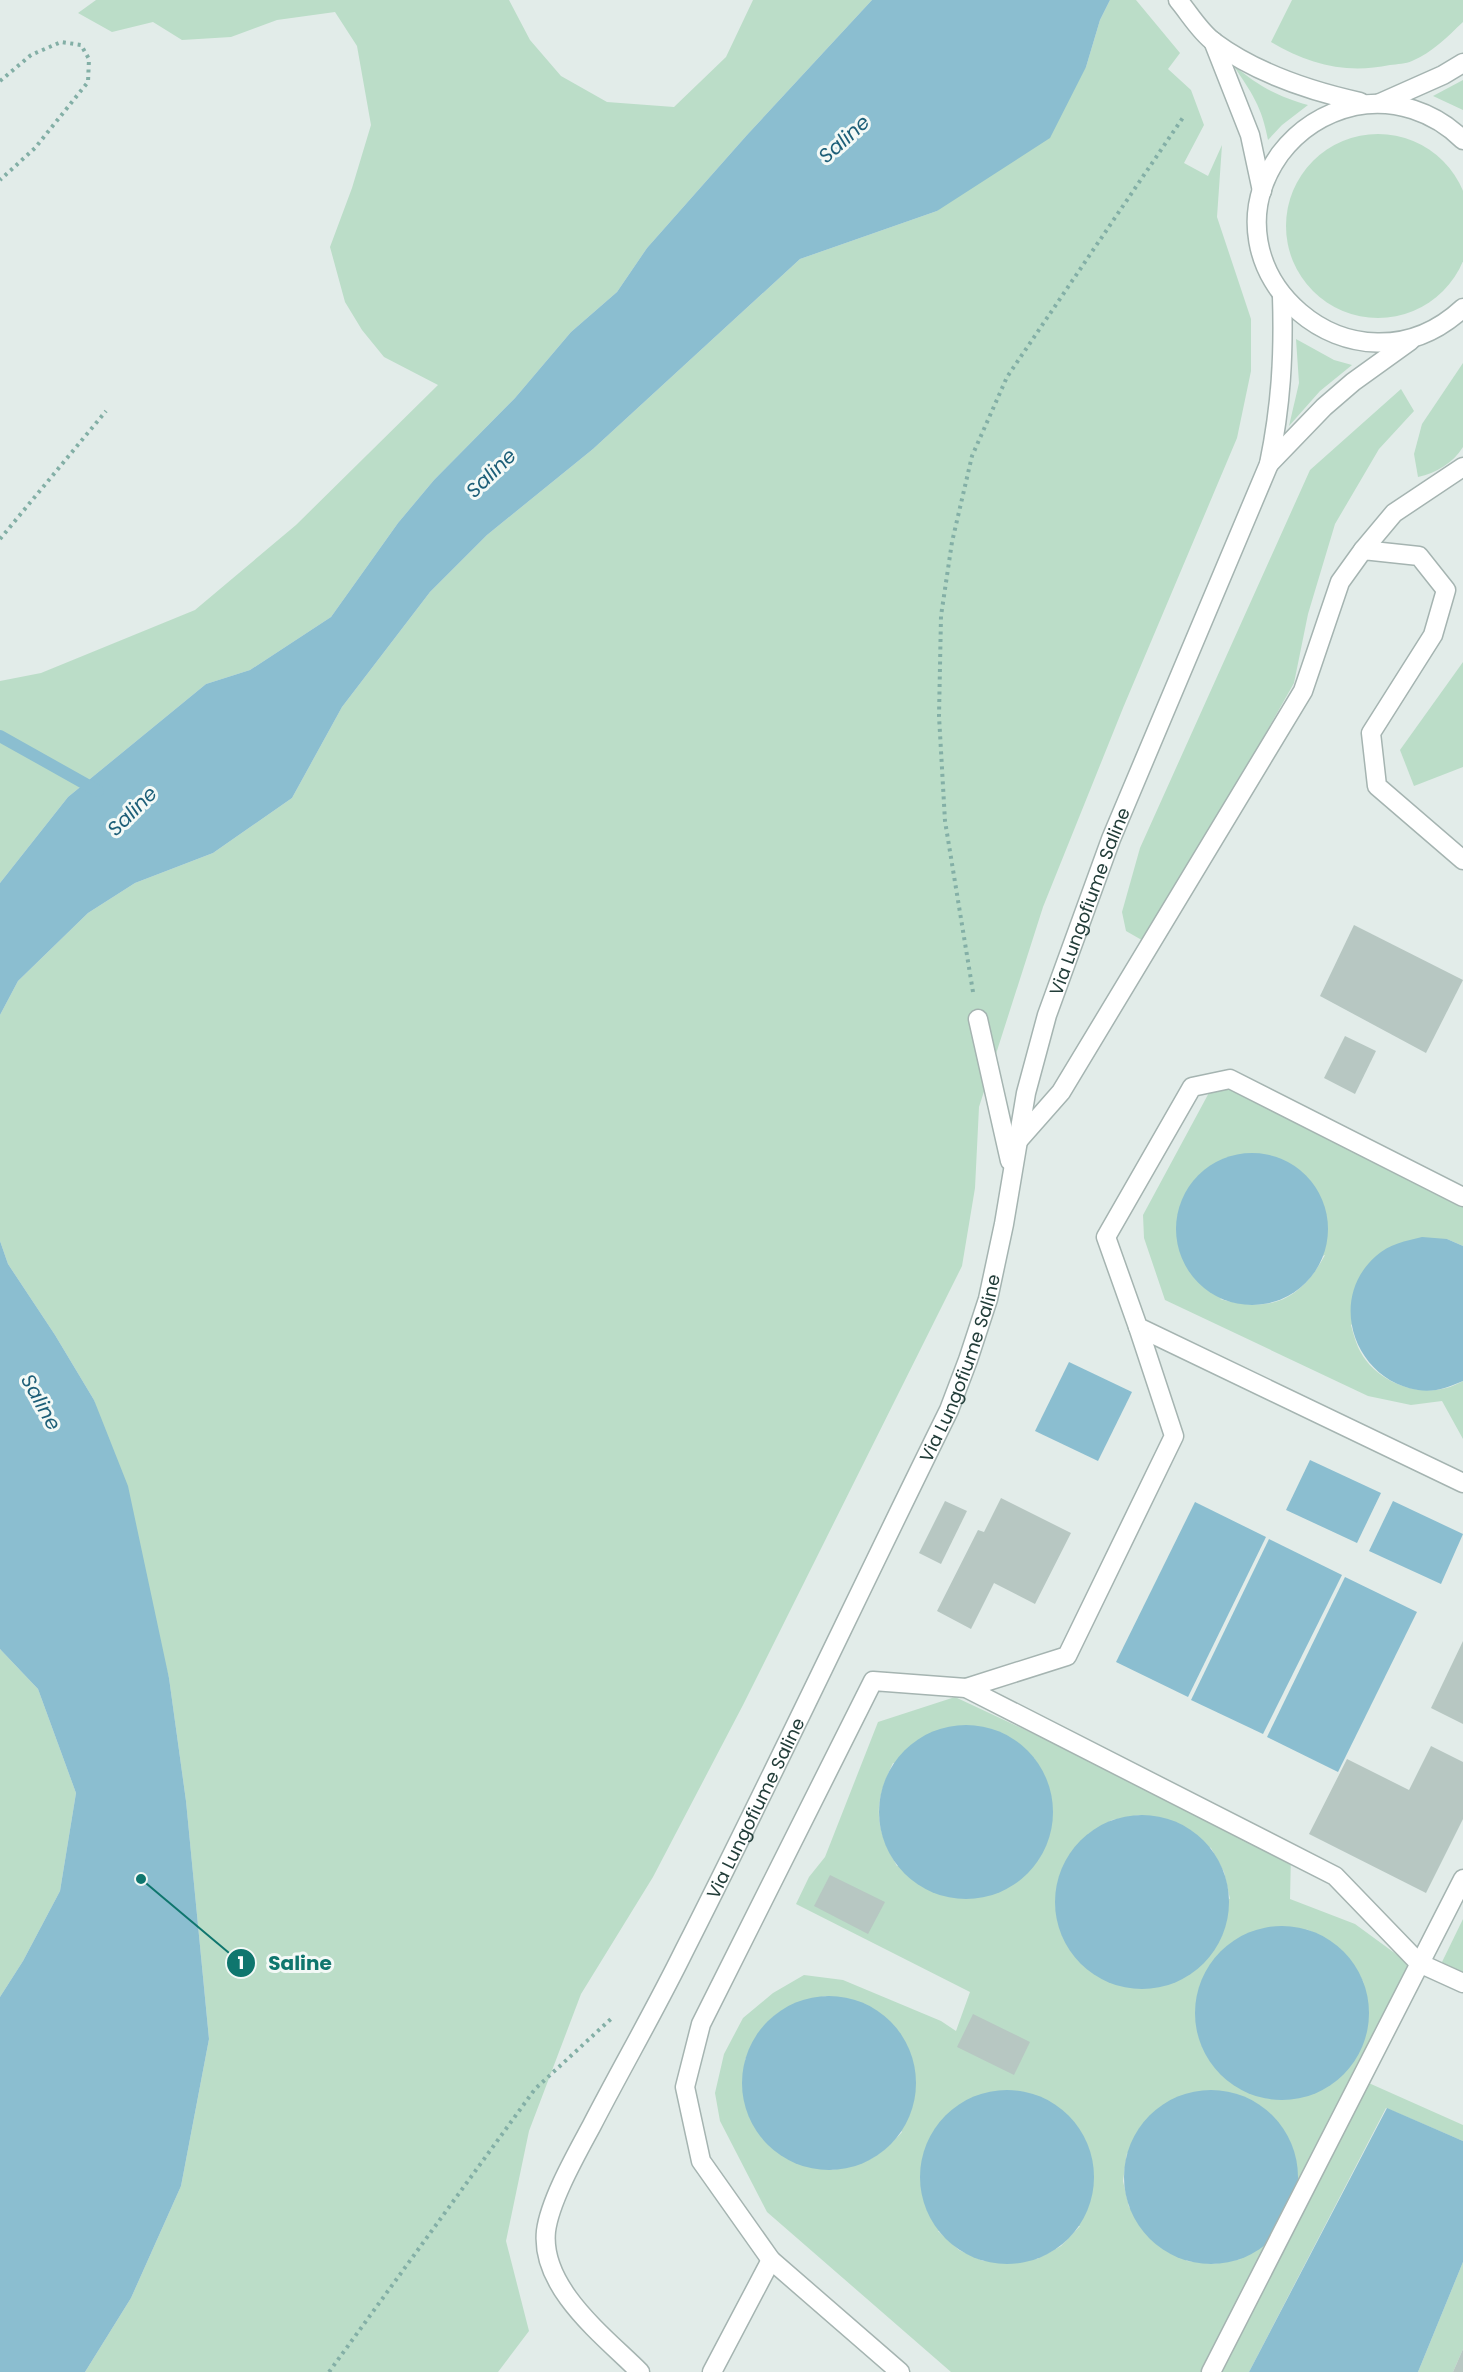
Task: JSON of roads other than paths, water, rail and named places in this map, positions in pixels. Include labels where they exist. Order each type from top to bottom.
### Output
[{"type":"street","points":[[1178,0],[1213,41],[1238,57],[1300,85],[1333,96],[1416,109],[1449,126],[1463,140]]},
{"type":"street","points":[[1213,41],[1250,135],[1262,191]]},
{"type":"street","points":[[1463,63],[1443,75],[1373,104],[1337,110],[1312,123],[1290,141],[1273,165],[1262,191],[1258,219],[1260,246],[1268,273],[1282,296],[1313,324],[1332,334],[1374,343],[1416,338],[1440,326],[1463,308]]},
{"type":"street","name":"Via Lungofiume Saline","points":[[640,2372],[569,2300],[555,2277],[549,2259],[546,2231],[557,2196],[579,2149],[684,1952],[949,1410],[988,1299],[1016,1143],[1037,1051],[1072,943],[1111,839],[1269,464],[1278,422],[1282,380],[1282,296]]},
{"type":"street","name":"Via Lungofiume Saline","points":[[1269,464],[1324,407],[1353,382],[1416,338]]},
{"type":"street","points":[[1016,1143],[1061,1092],[1303,691],[1340,582],[1394,513],[1463,467]]},
{"type":"street","points":[[1363,550],[1419,556],[1446,590],[1433,635],[1371,733],[1377,786],[1463,860]]},
{"type":"street","points":[[978,1019],[1012,1170]]},
{"type":"street","points":[[900,2372],[771,2259],[701,2161],[685,2087],[701,2024],[873,1681],[966,1688],[1067,1656],[1174,1436],[1106,1237],[1192,1087],[1230,1079],[1463,1197]]},
{"type":"street","points":[[1138,1327],[1463,1483]]},
{"type":"street","points":[[966,1688],[1335,1876],[1419,1963],[1463,1983]]},
{"type":"street","points":[[1211,2372],[1463,1879]]},
{"type":"street","points":[[712,2372],[771,2259]]},
{"type":"water","points":[[872,0],[1110,0],[1100,20],[1086,67],[1050,138],[937,211],[800,259],[593,449],[487,535],[430,592],[342,707],[292,798],[213,853],[135,883],[88,913],[18,981],[0,1015],[0,883],[68,797],[206,684],[250,670],[331,617],[398,523],[434,480],[515,398],[571,332],[617,292],[647,248],[747,135]]},
{"type":"water","points":[[1252,1153],[1281,1158],[1306,1175],[1323,1200],[1328,1229],[1323,1258],[1306,1283],[1281,1300],[1252,1305],[1223,1300],[1198,1283],[1181,1258],[1176,1229],[1181,1200],[1198,1175],[1223,1158]]},
{"type":"water","points":[[1422,1237],[1447,1239],[1463,1246],[1463,1381],[1430,1391],[1396,1383],[1378,1371],[1364,1355],[1355,1336],[1351,1315],[1353,1294],[1361,1274],[1376,1256],[1392,1246]]},
{"type":"water","points":[[0,1241],[8,1264],[94,1400],[128,1486],[169,1678],[186,1801],[209,2039],[181,2186],[131,2298],[85,2372],[0,2372],[0,1997],[23,1961],[60,1891],[76,1793],[38,1689],[0,1649]]},
{"type":"water","points":[[1069,1362],[1132,1392],[1098,1461],[1035,1431]]},
{"type":"water","points":[[1310,1460],[1381,1493],[1357,1543],[1286,1510]]},
{"type":"water","points":[[1393,1501],[1463,1534],[1441,1584],[1369,1551]]},
{"type":"water","points":[[1195,1502],[1266,1537],[1188,1697],[1116,1662]]},
{"type":"water","points":[[1269,1539],[1342,1575],[1263,1734],[1191,1700]]},
{"type":"water","points":[[1345,1577],[1417,1612],[1338,1772],[1267,1737]]},
{"type":"water","points":[[966,1725],[999,1732],[1014,1740],[1027,1751],[1038,1764],[1046,1779],[1053,1812],[1046,1845],[1038,1860],[1027,1873],[1014,1884],[999,1892],[966,1899],[933,1892],[918,1884],[905,1873],[894,1860],[886,1845],[879,1812],[886,1779],[894,1764],[905,1751],[918,1740],[933,1732]]},
{"type":"water","points":[[1142,1815],[1175,1822],[1190,1830],[1203,1841],[1214,1854],[1222,1869],[1229,1902],[1222,1935],[1214,1950],[1203,1963],[1190,1974],[1175,1982],[1142,1989],[1109,1982],[1094,1974],[1081,1963],[1070,1950],[1062,1935],[1055,1902],[1062,1869],[1070,1854],[1081,1841],[1094,1830],[1109,1822]]},
{"type":"water","points":[[1282,1926],[1315,1933],[1330,1941],[1343,1952],[1354,1965],[1362,1980],[1369,2013],[1362,2046],[1354,2061],[1343,2074],[1330,2085],[1315,2093],[1282,2100],[1249,2093],[1234,2085],[1221,2074],[1210,2061],[1202,2046],[1195,2013],[1202,1980],[1210,1965],[1221,1952],[1234,1941],[1249,1933]]},
{"type":"water","points":[[829,1996],[862,2003],[877,2011],[890,2022],[901,2035],[909,2050],[916,2083],[909,2116],[901,2131],[890,2144],[877,2155],[862,2163],[829,2170],[796,2163],[781,2155],[768,2144],[757,2131],[749,2116],[742,2083],[749,2050],[757,2035],[768,2022],[781,2011],[796,2003]]},
{"type":"water","points":[[1007,2090],[1040,2097],[1055,2105],[1068,2116],[1079,2129],[1087,2144],[1094,2177],[1087,2210],[1079,2225],[1068,2238],[1055,2249],[1040,2257],[1007,2264],[974,2257],[959,2249],[946,2238],[935,2225],[927,2210],[920,2177],[927,2144],[935,2129],[946,2116],[959,2105],[974,2097]]},
{"type":"water","points":[[1211,2090],[1244,2097],[1259,2105],[1272,2116],[1283,2129],[1291,2144],[1298,2177],[1291,2210],[1283,2225],[1272,2238],[1259,2249],[1244,2257],[1211,2264],[1178,2257],[1163,2249],[1150,2238],[1139,2225],[1131,2210],[1124,2177],[1131,2144],[1139,2129],[1150,2116],[1163,2105],[1178,2097]]},
{"type":"water","points":[[1387,2108],[1463,2141],[1463,2262],[1418,2372],[1249,2372]]},
{"type":"waterway","points":[[0,736],[98,791]]},
{"type":"place","name":"Saline","points":[[141,1879]]}]
